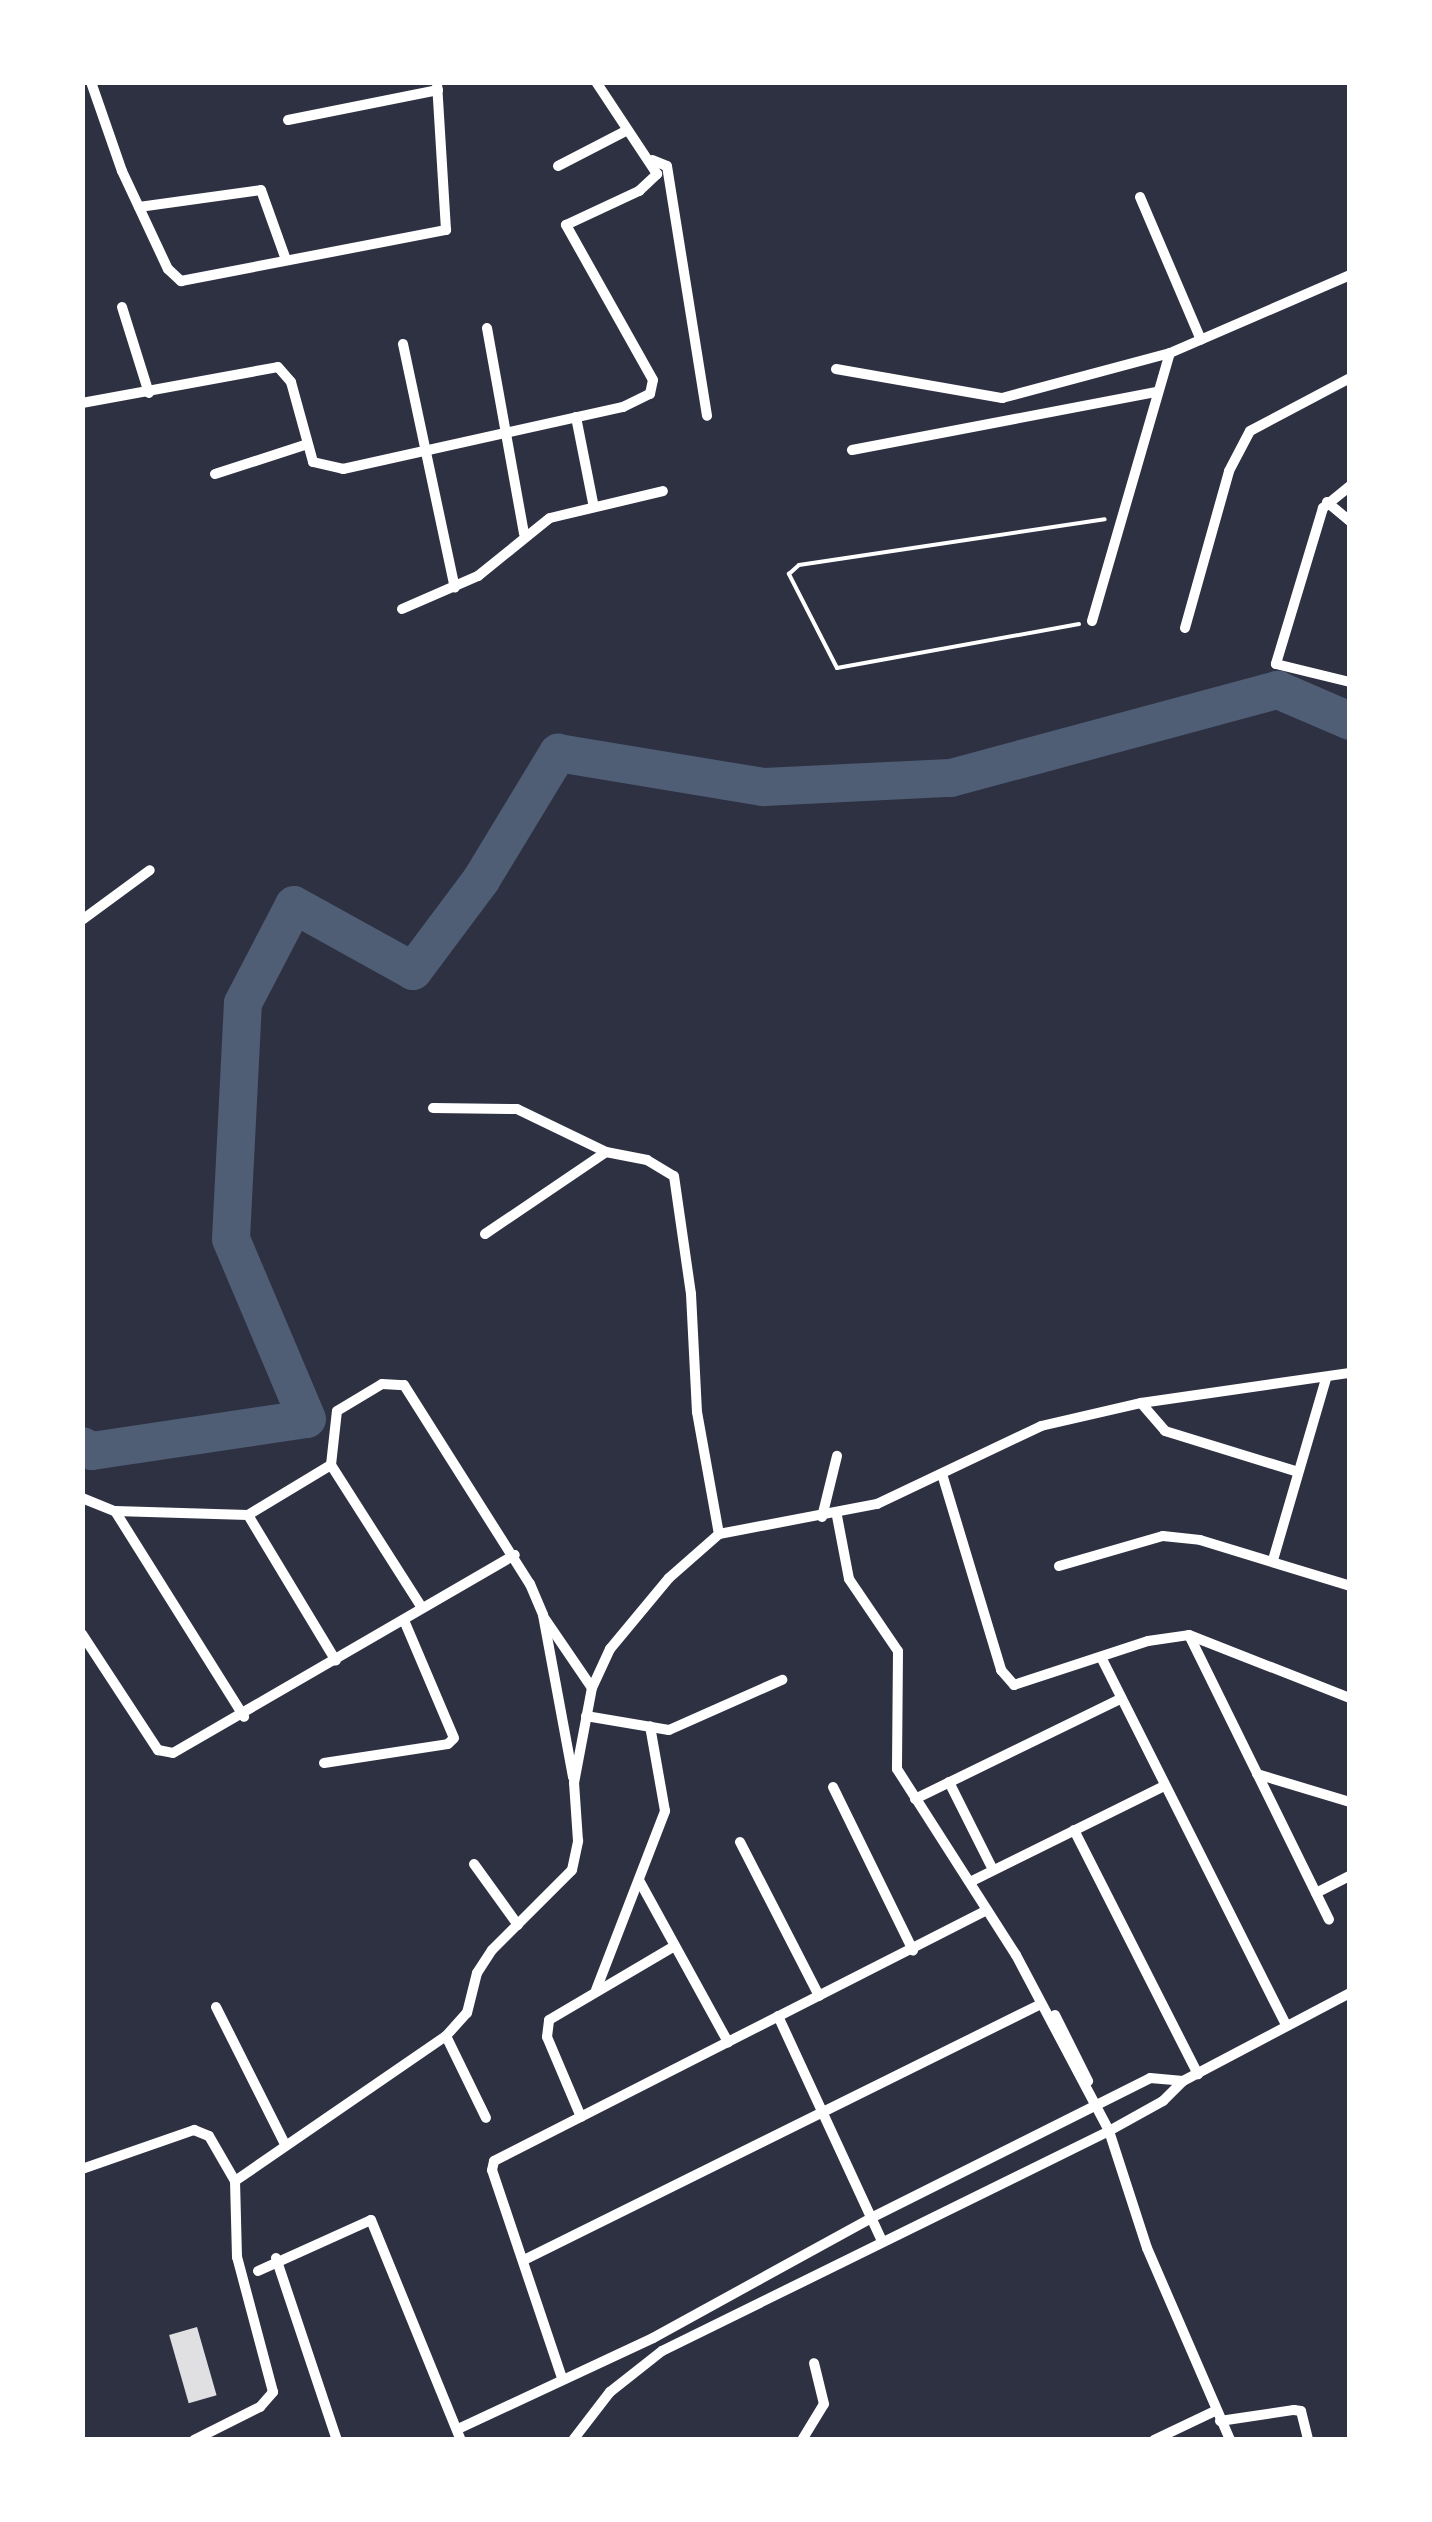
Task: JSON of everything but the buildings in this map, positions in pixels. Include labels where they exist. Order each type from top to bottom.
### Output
[{"type":"street","points":[[92,82],[140,207],[168,269],[181,281],[446,230],[437,86],[288,120]]},
{"type":"street","points":[[596,82],[624,132],[652,160],[667,166],[707,416]]},
{"type":"street","points":[[558,166],[624,132]]},
{"type":"street","points":[[82,402],[149,393],[278,366],[291,382],[305,446],[323,468],[343,469],[506,436],[623,407],[654,388],[566,225],[650,184],[657,174],[652,160]]},
{"type":"street","points":[[140,207],[260,190],[286,260]]},
{"type":"street","points":[[1140,197],[1201,340]]},
{"type":"street","points":[[836,368],[1002,398],[1170,353],[1349,276]]},
{"type":"street","points":[[122,306],[149,393]]},
{"type":"street","points":[[487,328],[524,534]]},
{"type":"street","points":[[403,344],[455,588]]},
{"type":"street","points":[[1092,622],[1170,353]]},
{"type":"street","points":[[1186,628],[1229,471],[1250,431],[1350,378]]},
{"type":"street","points":[[852,450],[1157,392]]},
{"type":"street","points":[[576,416],[592,503]]},
{"type":"street","points":[[215,474],[305,446]]},
{"type":"street","points":[[1350,486],[1327,502],[1276,664],[1350,682]]},
{"type":"street","points":[[402,609],[455,588],[493,566],[524,534],[592,503],[662,491]]},
{"type":"street","points":[[1327,502],[1350,522]]},
{"type":"street","points":[[82,920],[150,870]]},
{"type":"street","points":[[433,1108],[518,1109],[606,1152],[663,1166],[680,1188],[698,1412],[718,1534]]},
{"type":"street","points":[[485,1234],[606,1152]]},
{"type":"street","points":[[574,1783],[592,1688],[630,1623],[718,1534],[836,1516],[942,1474],[1041,1426],[1141,1403],[1348,1375]]},
{"type":"street","points":[[1273,1560],[1326,1378]]},
{"type":"street","points":[[422,1608],[331,1464],[337,1411],[382,1384],[404,1385],[515,1555],[542,1615],[592,1688]]},
{"type":"street","points":[[1141,1403],[1165,1431],[1298,1472]]},
{"type":"street","points":[[822,1518],[836,1456]]},
{"type":"street","points":[[82,1498],[114,1511],[248,1516],[331,1464]]},
{"type":"street","points":[[942,1474],[1008,1681],[1030,1685],[1148,1641],[1189,1634],[1350,1698]]},
{"type":"street","points":[[114,1511],[244,1717]]},
{"type":"street","points":[[248,1516],[336,1661]]},
{"type":"street","points":[[836,1516],[849,1580],[898,1651],[893,1751],[915,1799],[987,1910],[1097,2106]]},
{"type":"street","points":[[1059,1566],[1163,1536],[1273,1560],[1350,1586]]},
{"type":"street","points":[[82,1634],[163,1752],[244,1717],[515,1555]]},
{"type":"street","points":[[235,2181],[446,2036],[467,2013],[477,1973],[572,1870],[578,1842],[574,1783],[542,1615]]},
{"type":"street","points":[[324,1763],[454,1738],[404,1620]]},
{"type":"street","points":[[1189,1634],[1328,1919]]},
{"type":"street","points":[[1102,1659],[1118,1700],[1285,2023]]},
{"type":"street","points":[[586,1716],[685,1727],[782,1680]]},
{"type":"street","points":[[915,1799],[1118,1700]]},
{"type":"street","points":[[596,1990],[665,1811],[650,1726]]},
{"type":"street","points":[[1257,1774],[1350,1802]]},
{"type":"street","points":[[949,1782],[993,1870]]},
{"type":"street","points":[[970,1882],[1164,1786]]},
{"type":"street","points":[[833,1787],[913,1950]]},
{"type":"street","points":[[1074,1830],[1198,2074]]},
{"type":"street","points":[[740,1842],[819,1996]]},
{"type":"street","points":[[474,1864],[518,1925]]},
{"type":"street","points":[[1316,1893],[1350,1876]]},
{"type":"street","points":[[640,1882],[728,2042]]},
{"type":"street","points":[[562,2378],[526,2259],[492,2166],[987,1910]]},
{"type":"street","points":[[581,2117],[547,2028],[555,2014],[673,1947]]},
{"type":"street","points":[[573,2440],[610,2392],[662,2351],[1109,2131],[1164,2101],[1183,2081],[1285,2023],[1350,1993]]},
{"type":"street","points":[[526,2259],[1041,2004]]},
{"type":"street","points":[[216,2007],[286,2144]]},
{"type":"street","points":[[1055,2015],[1109,2131],[1147,2248],[1186,2329],[1217,2416],[1230,2440]]},
{"type":"street","points":[[778,2016],[882,2241]]},
{"type":"street","points":[[446,2036],[486,2118]]},
{"type":"street","points":[[258,2271],[276,2258],[372,2220],[460,2434],[562,2378],[654,2338],[871,2218],[1150,2078],[1183,2081]]},
{"type":"street","points":[[82,2168],[194,2130],[209,2136],[235,2181],[237,2257],[273,2392],[260,2406],[202,2438]]},
{"type":"street","points":[[276,2258],[338,2440]]},
{"type":"street","points":[[654,2338],[662,2351]]},
{"type":"street","points":[[802,2440],[824,2404],[814,2363]]},
{"type":"street","points":[[1154,2440],[1217,2416],[1294,2410],[1301,2411],[1308,2440]]},
{"type":"path","points":[[1092,622],[837,668],[789,574],[798,565],[1120,517]]},
{"type":"waterway","points":[[82,1446],[92,1451],[307,1419],[231,1239],[243,1003],[294,905],[413,971],[481,880],[558,753],[764,787],[951,778],[1278,690],[1350,721]]}]
